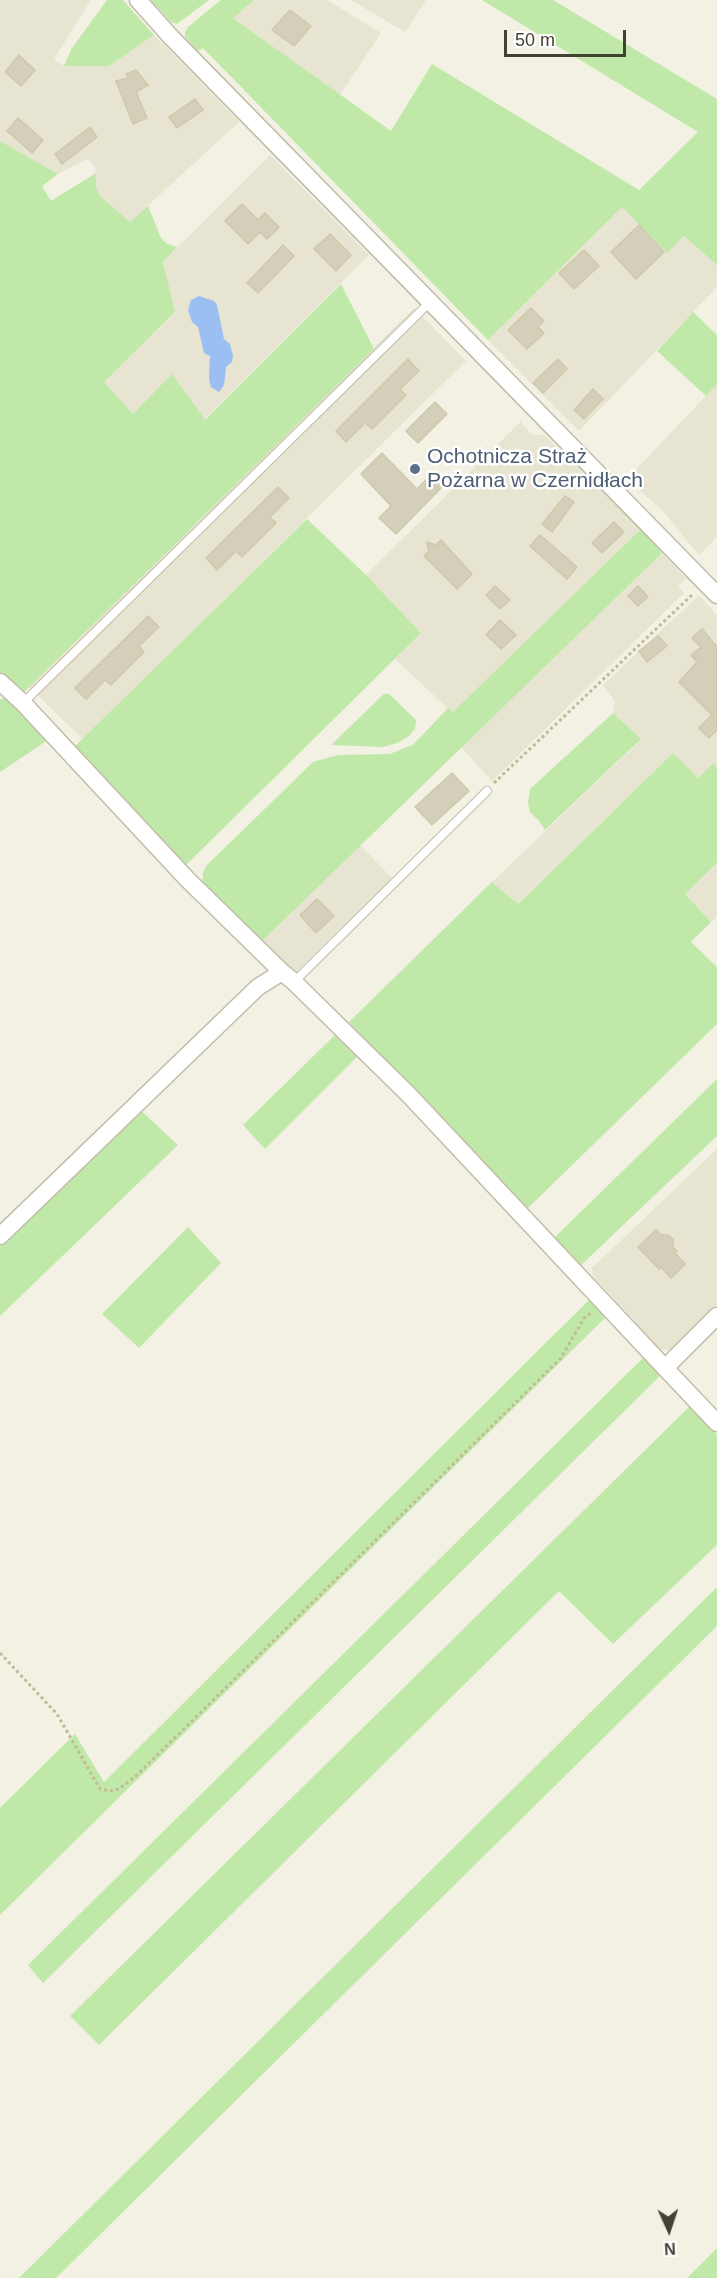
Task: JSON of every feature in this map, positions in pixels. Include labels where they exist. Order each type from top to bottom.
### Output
[{"type":"street","points":[[138,0],[170,36],[717,595]]},
{"type":"street","points":[[0,682],[23,703],[187,879],[409,1095],[717,1423]]},
{"type":"street","points":[[0,1236],[258,987],[288,977]]},
{"type":"street","points":[[665,1368],[717,1316]]},
{"type":"lane","points":[[23,703],[431,301]]},
{"type":"lane","points":[[288,977],[486,791]]},
{"type":"path","points":[[486,791],[705,582]]},
{"type":"path","points":[[0,1653],[57,1714],[100,1789],[110,1791],[119,1789],[146,1767],[553,1366],[561,1358],[584,1318],[605,1305]]},
{"type":"shaded area","points":[[0,0],[91,0],[54,59],[64,66],[109,66],[154,35],[239,122],[130,222],[100,196],[96,188],[94,165],[87,159],[58,174],[0,141]]},
{"type":"shaded area","points":[[254,0],[327,0],[381,33],[340,95],[232,17]]},
{"type":"shaded area","points":[[351,0],[426,0],[405,32]]},
{"type":"shaded area","points":[[270,155],[369,255],[204,420],[133,414],[103,382],[175,313],[163,262]]},
{"type":"shaded area","points":[[622,207],[667,253],[684,236],[717,265],[717,287],[579,431],[488,340]]},
{"type":"shaded area","points":[[414,308],[466,361],[83,739],[29,687]]},
{"type":"shaded area","points":[[717,384],[717,537],[699,555],[661,509],[627,479]]},
{"type":"shaded area","points":[[522,420],[523,425],[533,435],[544,435],[641,529],[453,713],[395,659],[421,633],[366,575]]},
{"type":"shaded area","points":[[662,553],[686,579],[678,586],[684,593],[492,781],[461,747]]},
{"type":"shaded area","points":[[699,595],[717,616],[717,768],[712,764],[698,778],[673,753],[517,904],[492,882],[641,740],[613,713],[615,701],[603,685]]},
{"type":"shaded area","points":[[360,845],[392,878],[294,974],[260,943]]},
{"type":"shaded area","points":[[717,863],[717,916],[711,922],[685,894]]},
{"type":"shaded area","points":[[717,1149],[717,1306],[674,1349],[655,1350],[634,1327],[637,1323],[593,1276],[592,1268]]},
{"type":"green space","points":[[107,0],[123,0],[154,35],[109,66],[64,66],[72,48]]},
{"type":"green space","points":[[151,0],[209,0],[177,24],[171,22]]},
{"type":"green space","points":[[221,0],[254,0],[233,18],[391,131],[432,64],[639,190],[698,132],[482,0],[553,0],[717,99],[717,265],[684,236],[667,253],[622,207],[488,340],[203,48],[198,51],[185,37],[188,27]]},
{"type":"green space","points":[[0,141],[58,174],[42,186],[51,201],[96,173],[96,188],[100,196],[130,222],[148,206],[161,238],[167,244],[177,247],[163,262],[175,312],[104,382],[133,414],[172,374],[205,420],[341,284],[374,349],[22,694],[0,673]]},
{"type":"green space","points":[[693,312],[717,335],[717,384],[706,396],[657,351]]},
{"type":"green space","points":[[307,519],[366,575],[421,633],[185,866],[73,748]]},
{"type":"green space","points":[[641,529],[662,553],[260,943],[202,885],[206,866],[313,762],[338,755],[390,754],[414,744],[448,708],[453,712]]},
{"type":"green space","points":[[384,694],[389,694],[416,720],[415,729],[409,736],[383,747],[331,745]]},
{"type":"green space","points":[[5,697],[48,740],[0,772],[0,700]]},
{"type":"green space","points":[[613,713],[641,739],[545,830],[530,812],[528,803],[530,789]]},
{"type":"green space","points":[[673,753],[698,778],[713,763],[717,768],[717,863],[685,894],[711,922],[691,942],[717,967],[717,1024],[525,1211],[349,1022],[492,882],[518,904]]},
{"type":"green space","points":[[337,1033],[360,1054],[265,1149],[243,1125]]},
{"type":"green space","points":[[717,1079],[717,1136],[579,1267],[553,1239]]},
{"type":"green space","points":[[139,1109],[178,1145],[0,1316],[0,1246]]},
{"type":"green space","points":[[188,1227],[221,1263],[139,1348],[102,1314]]},
{"type":"green space","points":[[592,1297],[608,1315],[0,1915],[0,1808],[75,1734],[104,1782]]},
{"type":"green space","points":[[645,1356],[662,1374],[43,1983],[28,1965]]},
{"type":"green space","points":[[692,1404],[717,1435],[717,1545],[613,1644],[559,1591],[99,2045],[70,2016]]},
{"type":"green space","points":[[717,1587],[717,1626],[56,2278],[19,2278]]},
{"type":"green space","points":[[717,2248],[717,2278],[687,2278]]},
{"type":"water","points":[[199,296],[214,301],[217,305],[224,339],[230,344],[233,356],[232,362],[226,367],[224,385],[219,392],[211,387],[210,356],[204,353],[198,327],[192,322],[188,310],[191,300]]},
{"type":"building","points":[[290,10],[311,26],[294,46],[272,30]]},
{"type":"building","points":[[19,55],[35,70],[21,86],[5,72]]},
{"type":"building","points":[[136,70],[148,85],[136,92],[147,118],[133,124],[116,81],[128,78],[126,74]]},
{"type":"building","points":[[195,99],[203,110],[177,128],[169,117]]},
{"type":"building","points":[[18,118],[43,140],[32,153],[7,131]]},
{"type":"building","points":[[90,127],[97,137],[62,164],[55,154]]},
{"type":"building","points":[[242,204],[258,220],[265,213],[279,227],[267,239],[260,232],[248,244],[225,221]]},
{"type":"building","points":[[639,225],[664,252],[636,279],[611,252]]},
{"type":"building","points":[[330,234],[351,255],[336,271],[314,249]]},
{"type":"building","points":[[283,245],[294,256],[258,293],[247,283]]},
{"type":"building","points":[[584,250],[599,266],[574,289],[559,273]]},
{"type":"building","points":[[531,308],[544,321],[538,327],[544,333],[527,349],[508,330]]},
{"type":"building","points":[[408,359],[419,371],[400,389],[406,395],[372,429],[365,423],[346,442],[336,431]]},
{"type":"building","points":[[558,359],[567,369],[543,393],[533,383]]},
{"type":"building","points":[[593,389],[603,399],[584,419],[574,410]]},
{"type":"building","points":[[435,402],[447,414],[418,443],[406,431]]},
{"type":"building","points":[[382,453],[417,489],[432,474],[444,485],[396,534],[379,518],[391,506],[361,474]]},
{"type":"building","points":[[278,487],[289,498],[270,517],[276,523],[242,557],[236,551],[217,570],[206,558]]},
{"type":"building","points":[[565,496],[574,502],[552,532],[542,524]]},
{"type":"building","points":[[614,522],[624,532],[602,553],[592,543]]},
{"type":"building","points":[[540,535],[577,567],[567,579],[530,546]]},
{"type":"building","points":[[441,540],[472,574],[457,589],[424,556],[429,551],[427,542],[436,545]]},
{"type":"building","points":[[495,586],[510,600],[500,609],[486,595]]},
{"type":"building","points":[[638,586],[648,597],[638,606],[628,596]]},
{"type":"building","points":[[148,616],[159,627],[139,646],[144,652],[111,685],[105,680],[86,699],[75,688]]},
{"type":"building","points":[[500,620],[516,635],[501,649],[486,635]]},
{"type":"building","points":[[702,629],[717,647],[717,730],[709,738],[699,728],[712,715],[679,682],[697,662],[691,655],[701,647],[692,638]]},
{"type":"building","points":[[658,636],[667,646],[647,662],[639,651]]},
{"type":"building","points":[[452,773],[469,791],[432,825],[415,807]]},
{"type":"building","points":[[317,899],[334,916],[316,933],[300,915]]},
{"type":"building","points":[[656,1230],[661,1235],[668,1235],[673,1239],[673,1247],[677,1251],[675,1253],[685,1264],[671,1278],[638,1247]]},
{"type":"place","name":"Ochotnicza Straż Pożarna w Czernidłach","points":[[415,469]]}]
